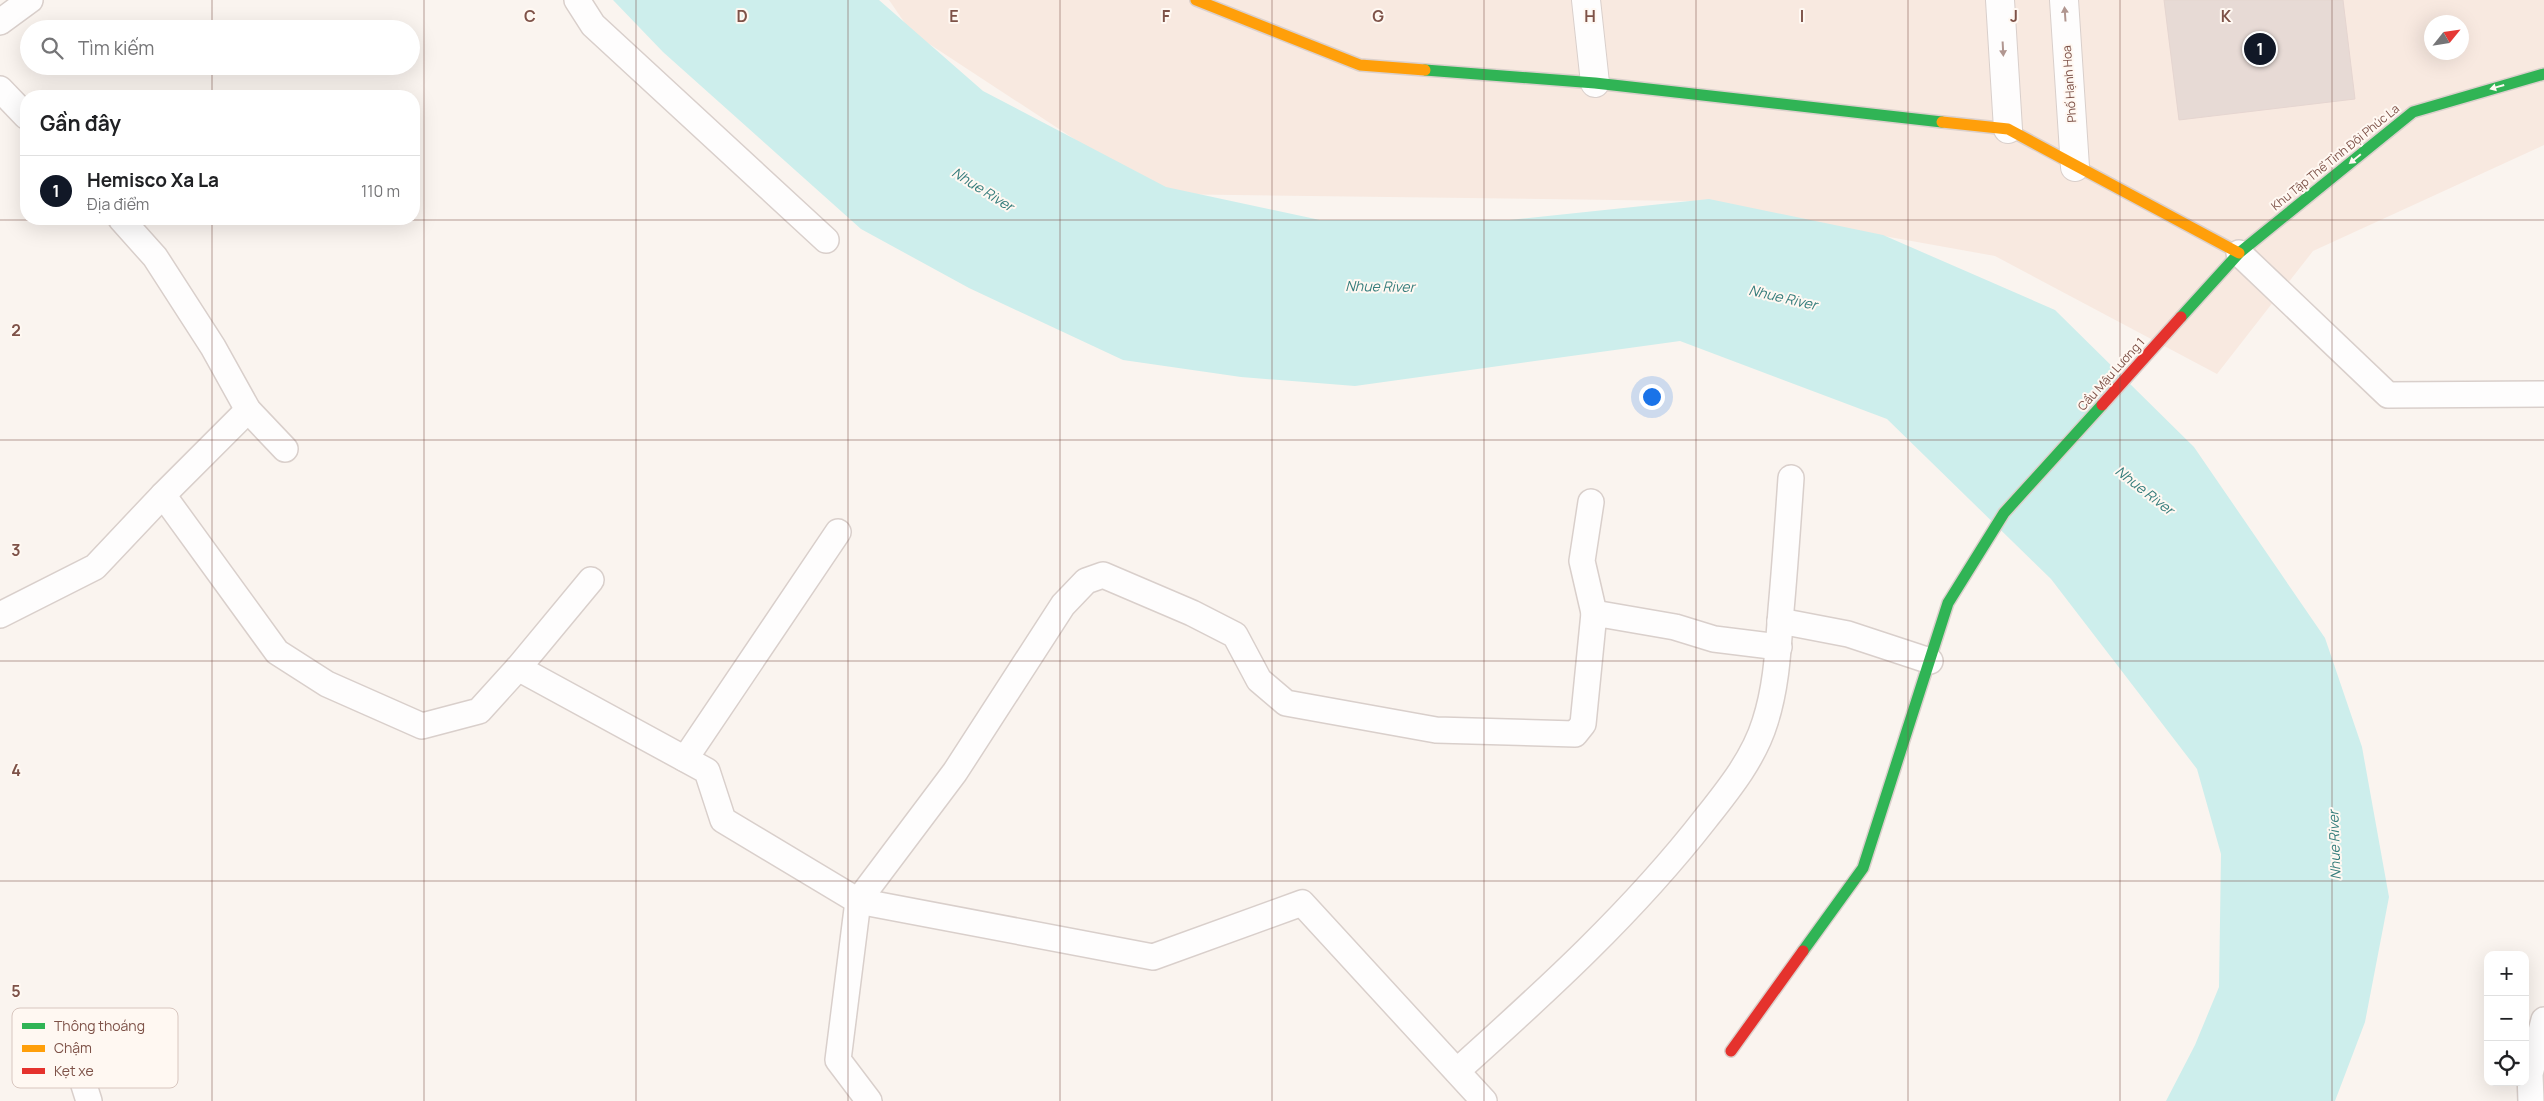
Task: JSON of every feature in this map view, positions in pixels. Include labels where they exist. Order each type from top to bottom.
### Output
[{"type":"street","points":[[1196,0],[1360,65],[1594,83],[2008,130],[2239,253]]},
{"type":"street","points":[[1586,0],[1594,83]]},
{"type":"street","points":[[2000,0],[2008,130]]},
{"type":"street","name":"Phố Hạnh Hoa","points":[[2064,0],[2075,167]]},
{"type":"street","name":"Khu Tập Thể Tỉnh Đội Phúc La","points":[[2239,253],[2412,112],[2544,74]]},
{"type":"street","name":"Cầu Mậu Lương 1","points":[[1731,1051],[1863,868],[1948,603],[2004,513],[2239,253]]},
{"type":"lane","points":[[0,22],[30,0]]},
{"type":"lane","points":[[577,0],[593,25],[826,240]]},
{"type":"lane","points":[[0,89],[20,110]]},
{"type":"lane","points":[[126,225],[155,257],[213,347],[248,410],[285,449]]},
{"type":"lane","points":[[2239,253],[2388,395],[2544,394]]},
{"type":"lane","points":[[0,615],[95,567],[163,495],[248,410]]},
{"type":"lane","points":[[1456,1071],[1555,983],[1678,854],[1728,791],[1751,755],[1765,724],[1774,690],[1792,478]]},
{"type":"lane","points":[[163,495],[277,652],[328,684],[422,726],[478,711],[518,668],[591,580]]},
{"type":"lane","points":[[869,1101],[838,1060],[858,901],[955,772],[1063,605],[1086,581],[1103,575],[1192,613],[1235,635],[1260,680],[1286,703],[1436,730],[1575,734],[1583,724],[1594,613],[1582,560],[1591,502]]},
{"type":"lane","points":[[685,759],[838,532]]},
{"type":"lane","points":[[1594,613],[1675,627],[1714,638],[1779,648]]},
{"type":"lane","points":[[1780,621],[1848,634],[1930,661]]},
{"type":"lane","points":[[518,668],[707,771],[723,820],[858,901],[1153,957],[1302,903],[1484,1101]]},
{"type":"lane","points":[[2531,1101],[2530,1074],[2544,1020]]},
{"type":"shaded area","points":[[889,0],[2544,0],[2544,145],[2313,251],[2217,374],[1995,256],[1689,201],[1158,194],[911,32]]},
{"type":"water","name":"Nhue River","points":[[613,0],[879,0],[983,91],[1166,187],[1320,220],[1509,220],[1709,199],[1883,235],[2055,310],[2194,447],[2325,638],[2362,747],[2389,897],[2365,1022],[2335,1101],[2166,1101],[2195,1045],[2219,987],[2221,854],[2197,769],[2051,579],[1887,419],[1680,341],[1355,386],[1241,377],[1123,360],[969,288],[861,229],[663,52]]},
{"type":"building","points":[[2164,0],[2343,0],[2355,99],[2179,120]]},
{"type":"traffic: fast","points":[[1425,70],[1595,83],[1942,122]]},
{"type":"traffic: fast","points":[[2181,317],[2239,253],[2413,112],[2544,74]]},
{"type":"traffic: fast","points":[[1803,951],[1863,868],[1948,603],[2004,513],[2102,405]]},
{"type":"traffic: slow","points":[[1196,0],[1360,65],[1425,70]]},
{"type":"traffic: slow","points":[[1942,122],[2008,129],[2239,253]]},
{"type":"traffic: jam","points":[[2102,405],[2181,317]]},
{"type":"traffic: jam","points":[[1731,1051],[1803,951]]},
{"type":"place","name":"Hemisco Xa La","points":[[2260,49]]}]
